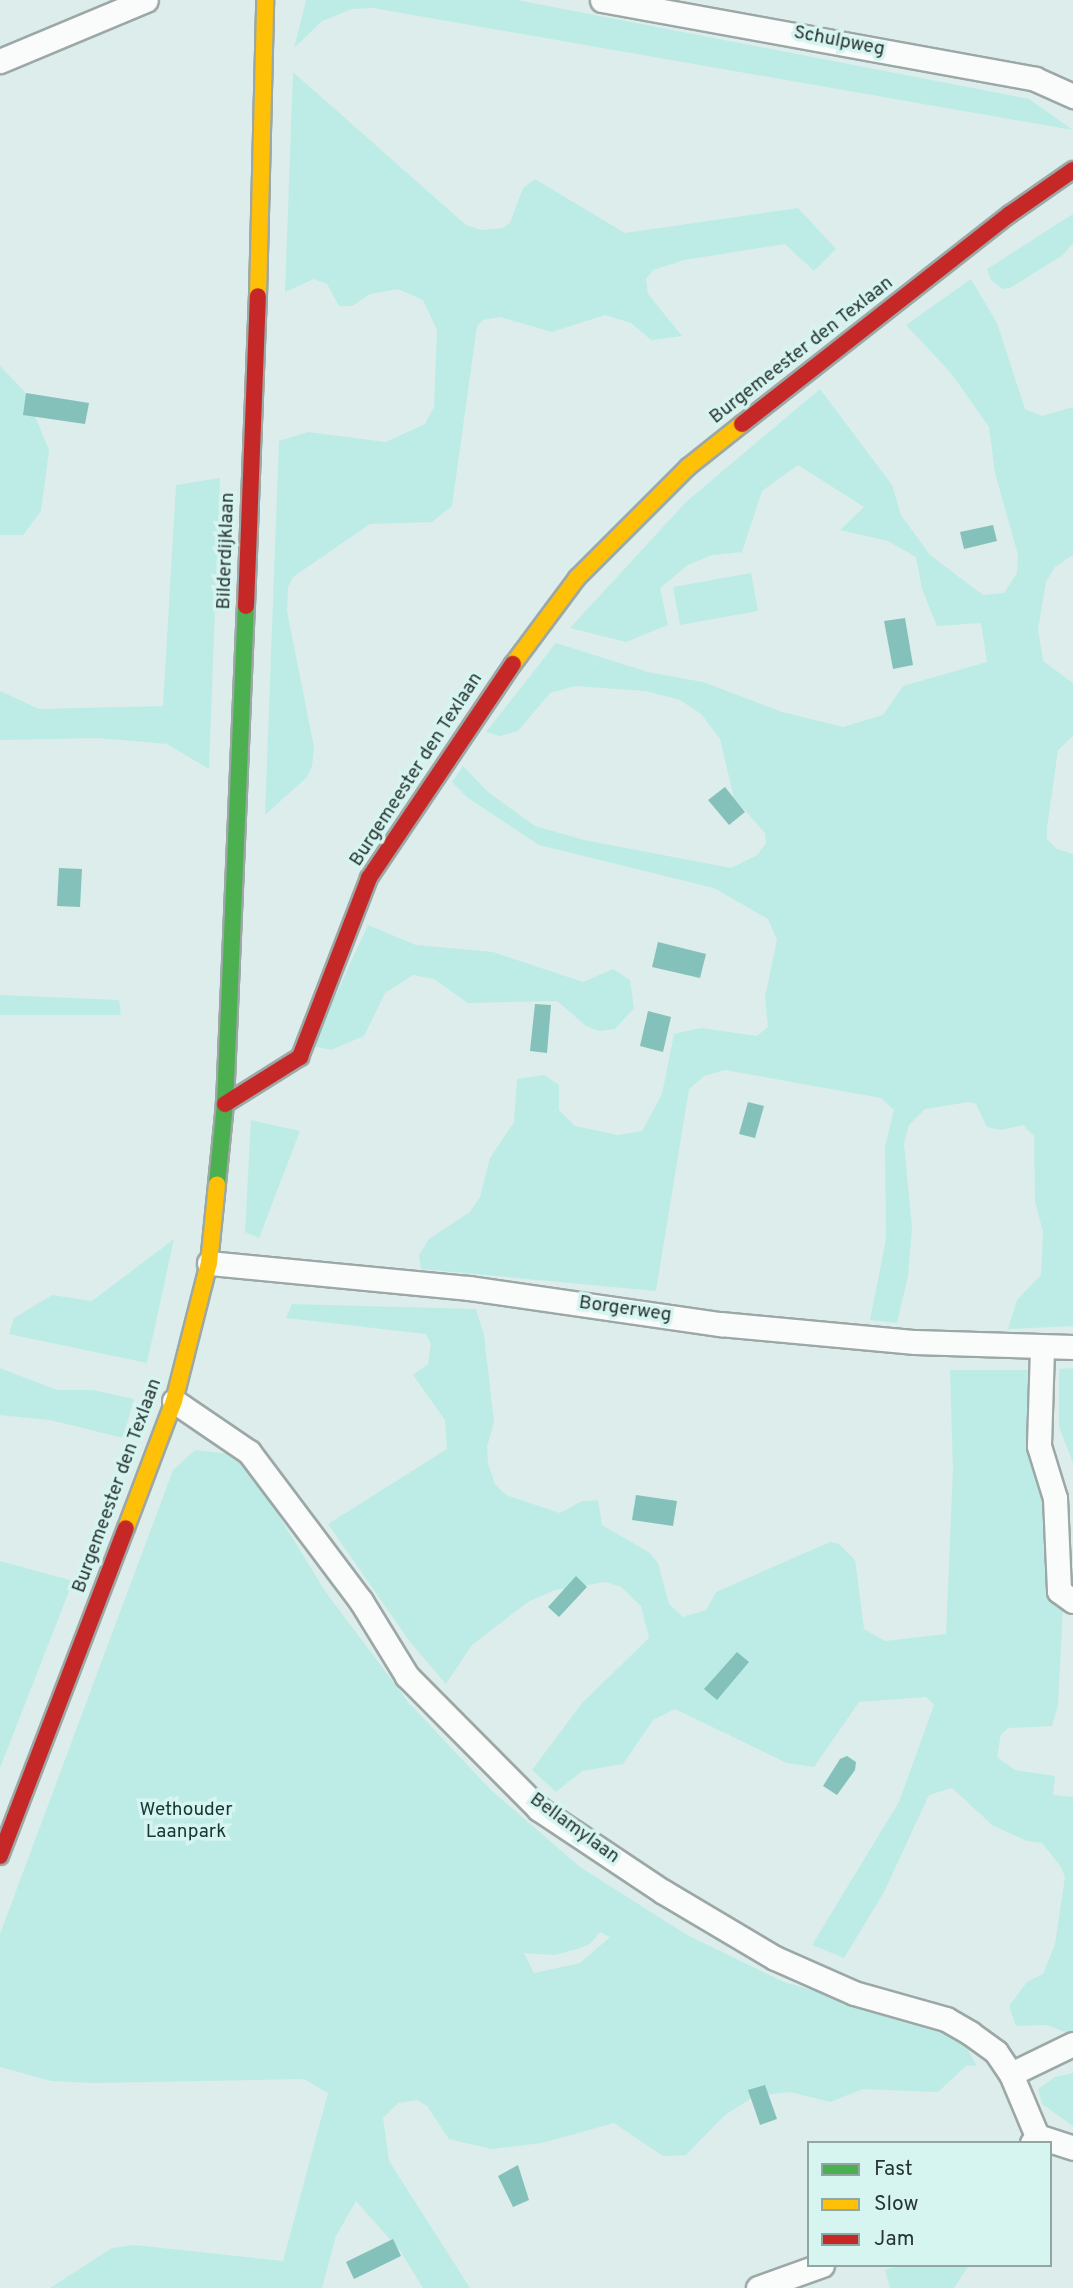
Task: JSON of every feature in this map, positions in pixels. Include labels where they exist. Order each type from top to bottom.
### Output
[{"type":"street","points":[[0,61],[146,0]]},
{"type":"street","name":"Bilderdijklaan","points":[[225,1104],[257,332],[265,0]]},
{"type":"street","name":"Schulpweg","points":[[602,0],[1035,79],[1073,96]]},
{"type":"street","name":"Burgemeester den Texlaan","points":[[0,1856],[174,1401],[209,1263],[225,1104],[300,1057],[369,878],[474,717],[577,578],[688,467],[1010,214],[1073,170]]},
{"type":"street","name":"Borgerweg","points":[[209,1263],[469,1288],[720,1324],[1042,1349],[1073,1348]]},
{"type":"street","points":[[1042,1349],[1039,1446],[1055,1498],[1059,1591],[1073,1601]]},
{"type":"street","name":"Bellamylaan","points":[[174,1401],[249,1452],[361,1601],[407,1676],[539,1808],[662,1891],[775,1958],[853,1993],[946,2019],[996,2052],[1011,2074],[1034,2139]]},
{"type":"street","points":[[1011,2074],[1073,2044]]},
{"type":"street","points":[[1052,2143],[1073,2148]]},
{"type":"street","points":[[758,2288],[816,2267]]},
{"type":"green space","points":[[306,0],[517,0],[1029,99],[1073,130],[373,8],[352,9],[322,21],[294,48]]},
{"type":"green space","points":[[293,72],[466,225],[481,230],[503,228],[510,223],[523,188],[535,179],[625,233],[798,208],[836,249],[814,271],[785,244],[684,260],[653,270],[646,279],[648,294],[682,336],[651,340],[631,323],[605,315],[552,332],[500,317],[483,320],[477,326],[452,506],[432,522],[370,524],[293,577],[288,587],[287,611],[314,747],[312,766],[307,777],[265,815],[279,441],[308,432],[386,442],[425,424],[434,407],[437,330],[423,300],[398,289],[370,294],[352,306],[339,306],[327,284],[314,279],[285,292]]},
{"type":"green space","points":[[1073,214],[1073,243],[1063,255],[1010,288],[1003,289],[991,280],[987,269]]},
{"type":"green space","points":[[971,279],[997,323],[1025,409],[1042,416],[1073,407],[1073,555],[1055,567],[1046,582],[1038,629],[1043,661],[1073,683],[1073,736],[1058,750],[1047,839],[1057,849],[1073,854],[1073,1326],[1008,1329],[1017,1300],[1041,1275],[1043,1232],[1035,1201],[1034,1136],[1023,1125],[1001,1130],[987,1127],[976,1104],[969,1102],[925,1109],[909,1125],[904,1143],[912,1228],[908,1276],[897,1323],[870,1320],[886,1239],[885,1146],[894,1110],[881,1098],[725,1070],[704,1076],[689,1089],[656,1291],[421,1269],[419,1255],[429,1239],[470,1212],[480,1197],[490,1158],[514,1122],[517,1079],[544,1075],[559,1085],[559,1110],[575,1126],[618,1135],[642,1131],[662,1094],[674,1034],[701,1028],[757,1036],[768,1027],[765,997],[777,940],[768,919],[714,888],[539,845],[468,798],[452,782],[463,766],[488,792],[535,826],[584,840],[731,868],[757,855],[766,843],[765,833],[734,798],[720,739],[701,714],[680,700],[646,691],[575,686],[550,693],[518,731],[500,736],[486,732],[556,643],[648,672],[703,682],[782,712],[843,727],[883,715],[903,686],[987,662],[981,623],[937,626],[922,589],[916,557],[888,541],[840,530],[864,507],[798,465],[762,491],[742,552],[712,555],[688,565],[660,588],[668,625],[626,642],[570,628],[687,501],[820,389],[892,485],[901,515],[930,555],[983,595],[1004,593],[1017,573],[1018,555],[995,473],[989,427],[951,373],[906,325]]},
{"type":"green space","points":[[0,366],[25,392],[49,450],[41,511],[23,535],[0,535]]},
{"type":"green space","points":[[220,478],[209,769],[167,744],[98,738],[0,740],[0,691],[39,709],[163,706],[176,485]]},
{"type":"green space","points":[[751,573],[758,611],[680,625],[673,587]]},
{"type":"green space","points":[[368,925],[416,945],[493,952],[583,982],[613,969],[630,980],[634,1008],[615,1029],[599,1031],[586,1026],[557,1001],[468,1003],[434,979],[413,975],[385,993],[364,1036],[331,1050],[312,1046]]},
{"type":"green space","points":[[0,995],[119,1000],[121,1015],[0,1015]]},
{"type":"green space","points":[[251,1120],[300,1131],[259,1238],[245,1232]]},
{"type":"green space","points":[[174,1239],[147,1363],[9,1334],[14,1318],[52,1295],[92,1301]]},
{"type":"green space","points":[[292,1304],[476,1309],[484,1335],[494,1422],[487,1447],[488,1463],[495,1484],[506,1495],[560,1513],[582,1501],[598,1500],[602,1525],[650,1553],[658,1563],[669,1604],[683,1617],[706,1610],[716,1592],[830,1542],[839,1544],[855,1560],[864,1629],[885,1641],[946,1634],[953,1470],[950,1370],[1041,1370],[1063,1609],[1058,1705],[1052,1726],[1008,1728],[1001,1734],[997,1757],[1015,1770],[1055,1776],[1053,1795],[1073,1797],[1073,2035],[1047,2025],[1016,2026],[1009,2006],[1027,1982],[1043,1974],[1055,1944],[1065,1877],[1061,1867],[1042,1843],[1027,1841],[992,1825],[952,1788],[929,1795],[884,1892],[844,1958],[812,1945],[899,1802],[934,1705],[926,1697],[859,1702],[814,1767],[787,1763],[675,1709],[653,1720],[623,1764],[582,1771],[556,1792],[532,1770],[582,1703],[649,1638],[641,1606],[621,1587],[606,1582],[555,1590],[528,1602],[472,1645],[446,1684],[410,1642],[328,1524],[447,1449],[445,1420],[413,1375],[428,1364],[431,1344],[426,1334],[286,1318]]},
{"type":"green space","points":[[0,1368],[57,1390],[93,1390],[134,1399],[123,1438],[50,1420],[0,1415]]},
{"type":"green space","points":[[1073,1368],[1073,1463],[1059,1427],[1059,1369]]},
{"type":"green space","name":"Wethouder Laanpark","points":[[195,1450],[231,1454],[246,1462],[325,1591],[409,1703],[491,1790],[580,1867],[687,1935],[784,1982],[949,2030],[961,2038],[977,2066],[967,2065],[938,2092],[863,2089],[830,2102],[790,2092],[755,2096],[725,2115],[686,2155],[663,2156],[614,2123],[542,2143],[491,2149],[449,2139],[427,2106],[417,2100],[398,2103],[383,2118],[389,2161],[470,2288],[423,2288],[401,2252],[356,2201],[336,2236],[322,2288],[50,2288],[112,2248],[134,2245],[283,2261],[328,2093],[304,2079],[94,2083],[51,2081],[0,2067],[0,1934],[173,1470]],"holes":[[[600,1932],[610,1937],[580,1963],[534,1973],[524,1953],[555,1955],[590,1944]]]},
{"type":"green space","points":[[0,1561],[73,1581],[0,1768]]},
{"type":"green space","points":[[1073,2073],[1073,2126],[1042,2104],[1038,2089],[1055,2077]]},
{"type":"green space","points":[[893,2267],[968,2267],[954,2288],[890,2288],[885,2270]]},
{"type":"shaded area","points":[[26,393],[89,403],[85,424],[23,415]]},
{"type":"shaded area","points":[[993,525],[997,541],[964,549],[960,532]]},
{"type":"shaded area","points":[[905,618],[913,665],[893,669],[884,621]]},
{"type":"shaded area","points":[[725,787],[745,812],[729,825],[708,800]]},
{"type":"shaded area","points":[[59,868],[82,869],[80,907],[57,906]]},
{"type":"shaded area","points":[[658,942],[706,954],[700,978],[652,967]]},
{"type":"shaded area","points":[[535,1004],[551,1005],[547,1053],[530,1051]]},
{"type":"shaded area","points":[[648,1011],[671,1017],[663,1052],[640,1046]]},
{"type":"shaded area","points":[[748,1102],[764,1106],[755,1138],[739,1134]]},
{"type":"shaded area","points":[[636,1495],[677,1501],[673,1526],[632,1520]]},
{"type":"shaded area","points":[[576,1576],[587,1587],[559,1617],[548,1607]]},
{"type":"shaded area","points":[[737,1652],[749,1662],[717,1700],[704,1689]]},
{"type":"shaded area","points":[[847,1756],[856,1762],[855,1770],[837,1795],[823,1786],[840,1759]]},
{"type":"shaded area","points":[[765,2085],[777,2119],[760,2125],[748,2090]]},
{"type":"shaded area","points":[[518,2165],[529,2200],[513,2207],[498,2176]]},
{"type":"shaded area","points":[[393,2239],[401,2256],[354,2279],[346,2262]]},
{"type":"traffic: fast","points":[[217,1184],[225,1104],[246,606]]},
{"type":"traffic: slow","points":[[258,296],[265,0]]},
{"type":"traffic: slow","points":[[513,664],[577,578],[688,467],[742,424]]},
{"type":"traffic: slow","points":[[126,1528],[174,1401],[209,1263],[217,1184]]},
{"type":"traffic: jam","points":[[742,424],[1010,214],[1073,170]]},
{"type":"traffic: jam","points":[[246,606],[258,296]]},
{"type":"traffic: jam","points":[[225,1104],[300,1057],[369,878],[513,664]]},
{"type":"traffic: jam","points":[[0,1856],[126,1528]]}]
